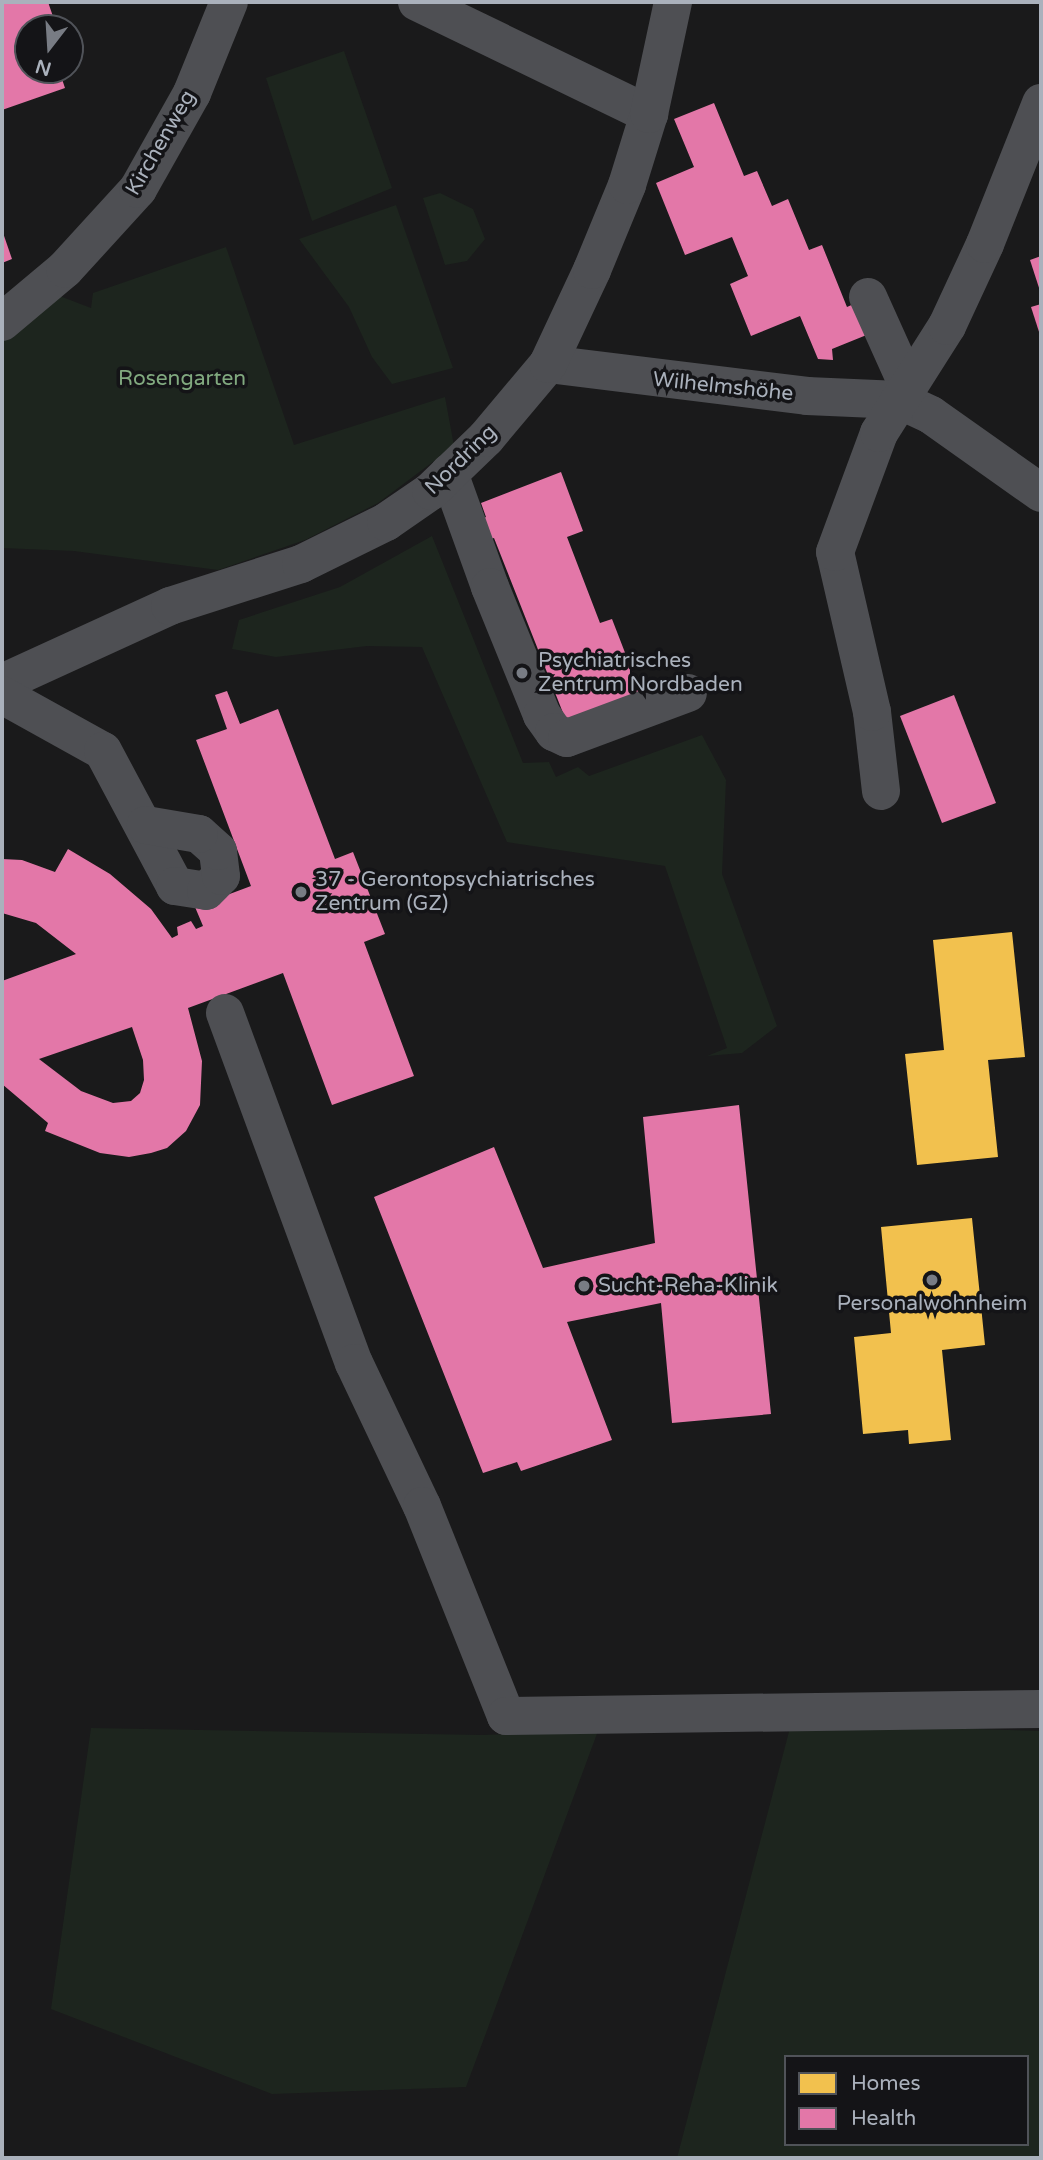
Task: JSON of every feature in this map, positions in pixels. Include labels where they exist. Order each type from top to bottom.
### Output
[{"type":"lane","name":"Kirchenweg","points":[[2,322],[65,269],[138,189],[192,93],[229,2]]},
{"type":"lane","points":[[417,2],[649,114]]},
{"type":"lane","name":"Nordring","points":[[2,683],[170,606],[301,564],[386,522],[449,473],[486,438],[548,364],[627,186],[649,114],[673,2]]},
{"type":"lane","points":[[881,791],[872,712],[835,552],[879,433],[947,326],[1024,186],[1041,103]]},
{"type":"lane","points":[[868,297],[903,393]]},
{"type":"lane","name":"Wilhelmshöhe","points":[[548,364],[807,396],[903,393],[1041,493]]},
{"type":"lane","points":[[449,473],[490,587],[542,715],[554,732],[567,738],[688,693]]},
{"type":"lane","points":[[2,695],[103,751],[146,825]]},
{"type":"lane","points":[[225,1013],[354,1363],[422,1506],[506,1716],[1041,1709]]},
{"type":"green space","points":[[344,51],[392,188],[312,221],[266,78]]},
{"type":"green space","points":[[440,193],[473,209],[485,239],[467,261],[445,265],[423,198]]},
{"type":"green space","points":[[396,205],[453,368],[392,384],[372,357],[349,307],[299,239]]},
{"type":"green space","name":"Rosengarten","points":[[226,247],[294,445],[445,397],[454,446],[378,503],[305,540],[218,570],[74,551],[2,548],[2,336],[57,295],[91,308],[93,293]]},
{"type":"green space","points":[[432,536],[523,763],[549,762],[556,777],[578,767],[589,776],[702,735],[726,780],[722,874],[777,1026],[742,1053],[707,1056],[727,1048],[665,866],[507,842],[422,647],[367,646],[276,657],[232,649],[239,620],[340,587]]},
{"type":"green space","points":[[791,1724],[1041,1731],[1041,2158],[677,2158]]},
{"type":"green space","points":[[91,1728],[482,1735],[598,1731],[466,2087],[272,2094],[51,2009]]},
{"type":"building: Homes","points":[[1012,932],[1025,1057],[988,1060],[998,1157],[917,1165],[905,1054],[944,1050],[933,940]]},
{"type":"building: Homes","name":"Personalwohnheim","points":[[972,1218],[985,1345],[942,1350],[951,1440],[909,1444],[908,1430],[863,1434],[854,1337],[891,1333],[881,1227]]},
{"type":"building: Health","points":[[2,2],[48,2],[52,14],[14,14],[14,84],[64,84],[65,88],[2,110]]},
{"type":"building: Health","points":[[714,103],[744,176],[757,171],[772,206],[788,199],[809,250],[822,245],[847,307],[856,303],[869,334],[832,349],[833,360],[818,359],[800,316],[751,336],[730,284],[748,276],[732,237],[685,255],[656,183],[694,167],[674,119]]},
{"type":"building: Health","points":[[2,230],[12,259],[2,263]]},
{"type":"building: Health","points":[[1041,256],[1041,294],[1030,260]]},
{"type":"building: Health","points":[[1041,304],[1041,338],[1031,307]]},
{"type":"building: Health","points":[[561,472],[583,531],[567,537],[600,623],[612,619],[641,694],[567,723],[494,538],[483,541],[476,521],[486,517],[481,503]]},
{"type":"building: Health","points":[[227,691],[240,724],[278,709],[335,859],[353,852],[385,934],[364,942],[414,1076],[332,1105],[283,973],[188,1008],[202,1061],[200,1105],[186,1131],[167,1148],[151,1153],[129,1157],[100,1153],[45,1131],[48,1123],[2,1084],[2,981],[76,954],[36,923],[2,913],[2,859],[22,860],[55,872],[68,849],[110,874],[151,909],[172,938],[178,935],[177,927],[191,921],[196,929],[203,926],[195,907],[251,886],[196,740],[227,729],[215,695]],"holes":[[[132,1027],[143,1060],[144,1080],[140,1093],[131,1101],[113,1103],[81,1091],[39,1059]]]},
{"type":"building: Health","points":[[954,695],[996,803],[942,823],[900,716]]},
{"type":"building: Health","name":"Sucht-Reha-Klinik","points":[[739,1105],[771,1414],[672,1423],[661,1303],[567,1322],[612,1440],[521,1471],[517,1462],[483,1473],[374,1197],[494,1147],[543,1268],[655,1243],[643,1117]]},
{"type":"place","name":"Psychiatrisches Zentrum Nordbaden","points":[[522,673]]},
{"type":"place","name":"37 - Gerontopsychiatrisches Zentrum (GZ)","points":[[301,892]]},
{"type":"place","name":"Personalwohnheim","points":[[932,1280]]},
{"type":"place","name":"Sucht-Reha-Klinik","points":[[584,1286]]}]
